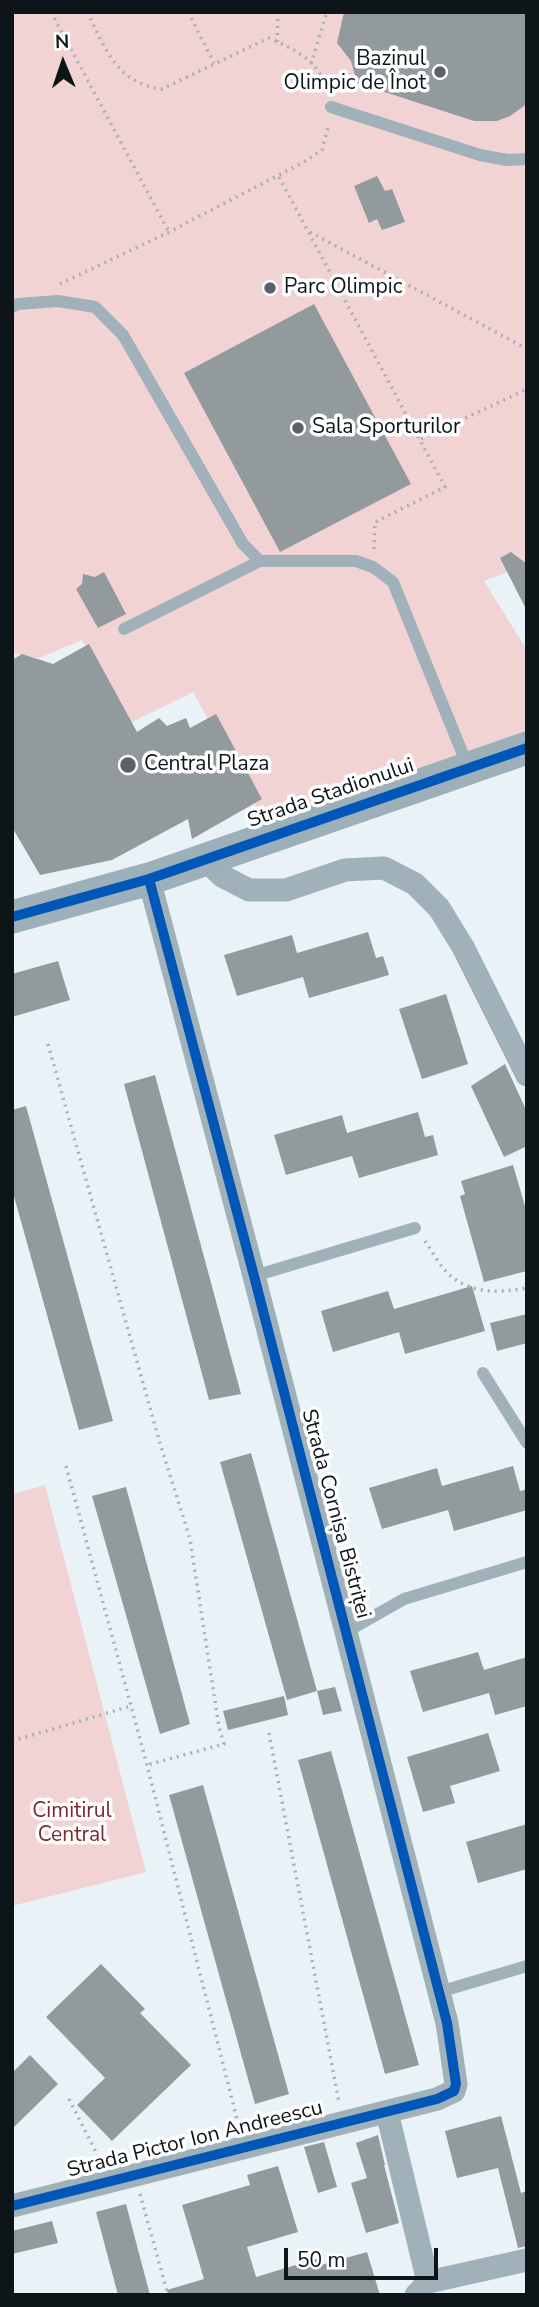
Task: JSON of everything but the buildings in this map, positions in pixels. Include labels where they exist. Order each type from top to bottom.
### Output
[{"type":"street","name":"Strada Stadionului","points":[[12,917],[149,879],[527,748]]},
{"type":"street","points":[[205,860],[222,876],[248,890],[286,890],[345,870],[384,868],[415,884],[439,908],[463,947],[527,1075]]},
{"type":"street","name":"Strada Cornișa Bistriței","points":[[149,879],[439,1992],[454,2060],[454,2091],[438,2099],[387,2112]]},
{"type":"street","points":[[387,2112],[422,2288],[527,2260]]},
{"type":"street","name":"Strada Pictor Ion Andreescu","points":[[12,2206],[387,2112]]},
{"type":"lane","points":[[331,107],[480,155],[507,160],[527,159]]},
{"type":"lane","points":[[12,307],[18,304],[58,301],[96,307],[122,335],[243,544],[260,561]]},
{"type":"lane","points":[[124,629],[260,561],[356,561],[373,567],[393,582],[468,767]]},
{"type":"lane","points":[[254,1276],[415,1228]]},
{"type":"lane","points":[[483,1373],[527,1443]]},
{"type":"lane","points":[[346,1632],[404,1598],[527,1562]]},
{"type":"lane","points":[[439,1992],[527,1966]]},
{"type":"path","points":[[51,12],[169,232]]},
{"type":"path","points":[[55,286],[279,177],[321,150],[331,107],[325,82],[303,54],[269,38],[163,89],[146,87],[130,79],[113,60],[87,12]]},
{"type":"path","points":[[188,12],[215,64]]},
{"type":"path","points":[[277,42],[278,12]]},
{"type":"path","points":[[311,64],[327,12]]},
{"type":"path","points":[[279,177],[445,487],[376,522],[373,567]]},
{"type":"path","points":[[308,231],[527,349]]},
{"type":"path","points":[[421,439],[527,389]]},
{"type":"path","points":[[48,1044],[159,1440],[190,1539],[219,1727],[224,1744],[147,1765]]},
{"type":"path","points":[[415,1228],[451,1277],[483,1292],[527,1289]]},
{"type":"path","points":[[66,1466],[147,1765],[245,2147]]},
{"type":"path","points":[[12,1741],[131,1706]]},
{"type":"path","points":[[269,1733],[343,2122]]},
{"type":"path","points":[[69,2099],[111,2181]]},
{"type":"path","points":[[135,2175],[168,2295]]},
{"type":"green space","name":"Parc Olimpic","points":[[12,12],[527,12],[527,564],[484,581],[527,650],[527,748],[272,835],[193,692],[126,725],[82,640],[39,658],[12,653]]},
{"type":"green space","name":"Cimitirul Central","points":[[45,1485],[146,1872],[12,1906],[12,1494]]},
{"type":"cycle path","points":[[12,917],[149,879],[527,748]]},
{"type":"cycle path","points":[[12,2206],[437,2099],[454,2091],[456,2084],[447,2023],[149,879]]},
{"type":"place","name":"Bazinul Olimpic de Înot","points":[[440,72]]},
{"type":"place","name":"Parc Olimpic","points":[[270,288]]},
{"type":"place","name":"Sala Sporturilor","points":[[298,428]]},
{"type":"place","name":"Central Plaza","points":[[128,765]]}]
